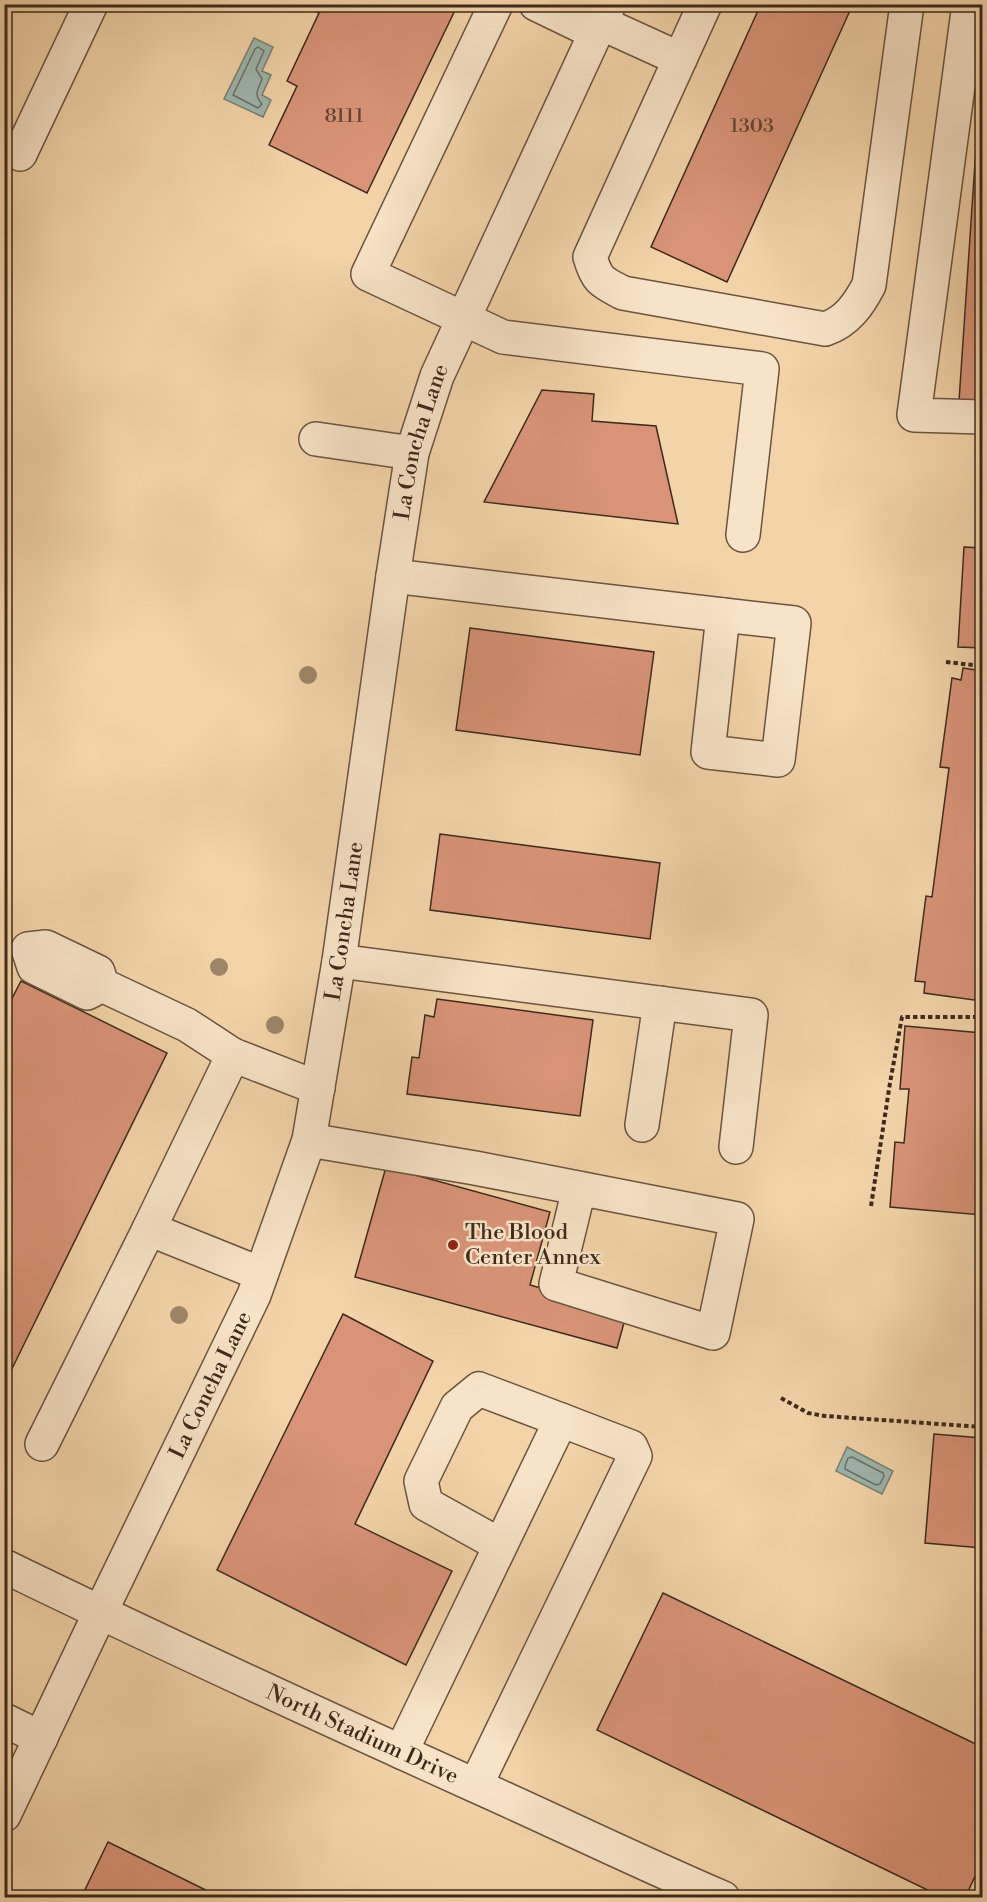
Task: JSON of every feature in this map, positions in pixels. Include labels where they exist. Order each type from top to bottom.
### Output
[{"type":"street","points":[[4,146],[20,154],[91,4]]},
{"type":"street","points":[[496,4],[368,274],[503,337],[762,369],[743,535]]},
{"type":"street","points":[[536,4],[602,20],[680,59]]},
{"type":"street","points":[[705,4],[590,257],[595,274],[606,284],[623,293],[825,329],[836,325],[849,314],[860,302],[869,285],[907,4]]},
{"type":"street","points":[[969,4],[914,415],[982,417]]},
{"type":"street","name":"La Concha Lane","points":[[4,1815],[254,1295],[309,1140],[339,961],[412,453],[437,376],[602,20]]},
{"type":"street","points":[[316,439],[412,453]]},
{"type":"street","points":[[393,576],[794,623],[778,760],[708,752],[723,615]]},
{"type":"street","points":[[16,943],[46,947],[77,961],[98,972],[102,985],[187,1025],[233,1055],[318,1088]]},
{"type":"street","points":[[339,961],[751,1015],[736,1147]]},
{"type":"street","points":[[642,1125],[660,1003]]},
{"type":"street","points":[[42,1444],[233,1055]]},
{"type":"street","points":[[309,1140],[475,1168],[737,1219],[712,1333],[556,1284],[579,1189]]},
{"type":"street","points":[[149,1229],[261,1274]]},
{"type":"street","points":[[476,1785],[635,1456],[631,1447],[479,1389],[457,1407],[421,1481],[426,1504],[500,1545]]},
{"type":"street","points":[[401,1752],[561,1420]]},
{"type":"street","name":"North Stadium Drive","points":[[4,1566],[100,1613],[643,1864],[723,1898]]},
{"type":"street","points":[[4,1720],[41,1738]]},
{"type":"path","points":[[946,662],[982,666]]},
{"type":"path","points":[[871,1206],[902,1017],[982,1017]]},
{"type":"path","points":[[781,1398],[808,1413],[825,1416],[982,1427]]},
{"type":"water","points":[[254,38],[273,47],[262,71],[271,75],[262,95],[271,100],[263,117],[224,99]]},
{"type":"water","points":[[847,1447],[893,1471],[882,1494],[836,1471]]},
{"type":"building","points":[[301,4],[458,4],[367,193],[269,145],[297,86],[287,81],[319,13]]},
{"type":"building","points":[[761,4],[853,4],[727,282],[651,247]]},
{"type":"building","points":[[977,133],[982,133],[982,402],[959,401]]},
{"type":"building","points":[[542,390],[594,394],[592,421],[656,426],[678,524],[484,502]]},
{"type":"building","points":[[964,547],[982,548],[982,648],[958,647]]},
{"type":"building","points":[[470,628],[654,652],[640,755],[456,730]]},
{"type":"building","points":[[963,668],[982,671],[981,1001],[924,993],[925,982],[915,981],[926,896],[932,897],[949,768],[940,767],[952,678],[961,680]]},
{"type":"building","points":[[440,834],[660,863],[650,939],[430,910]]},
{"type":"building","points":[[21,981],[167,1053],[4,1385],[4,1014]]},
{"type":"building","points":[[437,999],[593,1020],[580,1116],[407,1094],[412,1057],[419,1058],[425,1015],[434,1017]]},
{"type":"building","points":[[905,1026],[982,1033],[982,1215],[890,1207],[895,1142],[904,1143],[909,1089],[900,1089]]},
{"type":"building","name":"The Blood Center Annex","points":[[386,1167],[550,1212],[530,1285],[627,1312],[617,1348],[355,1277]]},
{"type":"building","points":[[343,1314],[433,1361],[355,1524],[452,1571],[406,1665],[217,1570]]},
{"type":"building","points":[[934,1434],[982,1438],[982,1548],[925,1543]]},
{"type":"building","points":[[663,1593],[982,1747],[982,1800],[978,1809],[982,1812],[982,1861],[965,1898],[944,1898],[597,1730]]},
{"type":"building","points":[[108,1842],[222,1898],[81,1898]]},
{"type":"place","name":"The Blood Center Annex","points":[[453,1245]]}]
